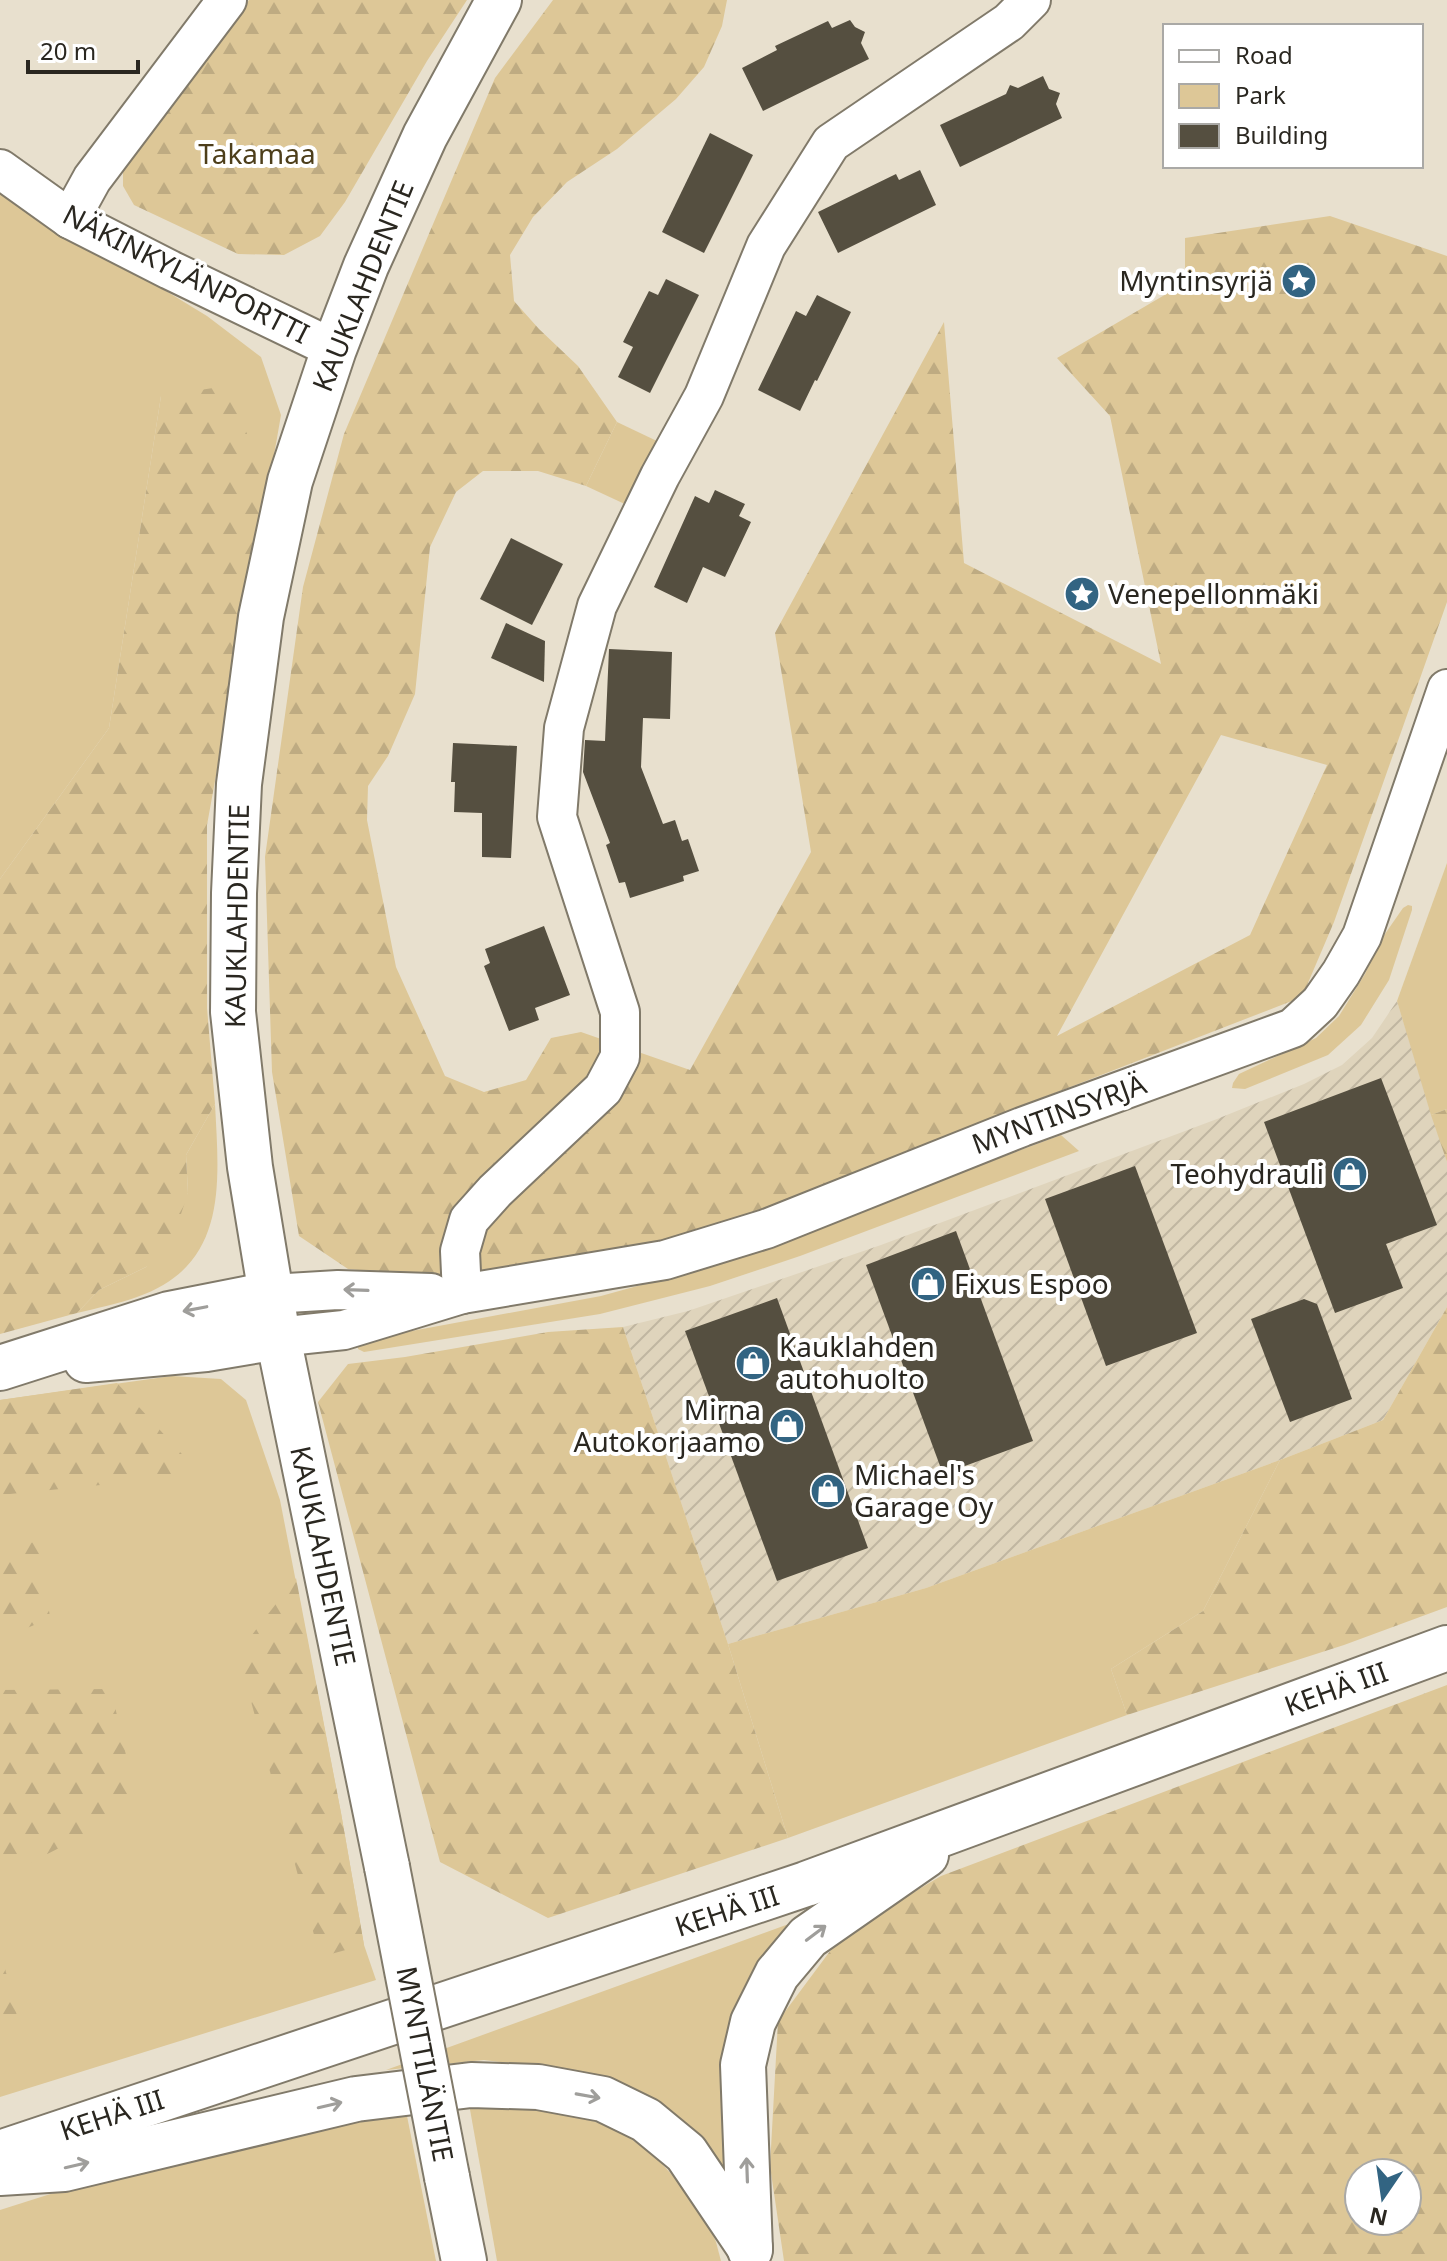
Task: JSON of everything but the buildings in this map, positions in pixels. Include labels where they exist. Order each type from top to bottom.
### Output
[{"type":"main road","name":"KAUKLAHDENTIE","points":[[387,1867],[278,1337],[250,1167],[233,1012],[239,784],[261,617],[290,481],[334,349],[366,266],[425,136],[499,0]]},
{"type":"main road","points":[[0,1368],[169,1314],[271,1294]]},
{"type":"main road","points":[[0,1368],[206,1349],[278,1337]]},
{"type":"main road","name":"KEHÄ III","points":[[0,2153],[806,1884],[1447,1648]]},
{"type":"main road","points":[[751,2255],[743,2065],[753,2022],[777,1974],[808,1937],[970,1822]]},
{"type":"main road","name":"MYNTTILÄNTIE","points":[[387,1867],[464,2261]]},
{"type":"main road","points":[[0,2173],[64,2169],[356,2099],[471,2085],[538,2087],[603,2099],[646,2120],[686,2153],[751,2255]]},
{"type":"main road","points":[[0,2128],[77,2126]]},
{"type":"street","points":[[70,219],[92,179],[227,0]]},
{"type":"street","points":[[462,1294],[460,1251],[469,1220],[495,1191],[603,1089],[620,1057],[620,1012],[557,817],[564,728],[597,606],[660,476],[704,396],[766,246],[831,143],[1009,22],[1031,0]]},
{"type":"street","name":"NÄKINKYLÄNPORTTI","points":[[0,169],[70,219],[334,349]]},
{"type":"street","name":"MYNTINSYRJÄ","points":[[278,1337],[344,1330],[462,1294],[665,1260],[766,1229],[1022,1127],[1293,1028],[1320,1003],[1362,936],[1447,689]]},
{"type":"street","name":"MYNTINSYRJÄ","points":[[271,1294],[338,1290],[462,1294]]},
{"type":"shaded area","points":[[1397,1001],[1447,1162],[1447,1307],[1383,1420],[926,1588],[728,1644],[623,1327],[688,1311],[881,1245],[1304,1084],[1342,1065],[1372,1038]]},
{"type":"green space","name":"Takamaa","points":[[249,0],[467,0],[427,61],[345,202],[320,236],[284,255],[238,254],[134,205],[123,186],[123,167]]},
{"type":"green space","points":[[553,0],[727,0],[722,26],[704,67],[676,99],[617,149],[567,182],[533,217],[510,255],[514,301],[578,366],[617,422],[586,486],[538,471],[483,471],[456,492],[430,547],[415,694],[388,756],[368,786],[367,820],[396,967],[445,1076],[484,1092],[526,1080],[551,1038],[581,1032],[690,1070],[811,852],[775,633],[944,322],[964,563],[1161,664],[1110,416],[1057,358],[1185,283],[1185,238],[1330,216],[1447,256],[1447,602],[1334,922],[1302,997],[1024,1105],[774,1208],[582,1263],[419,1276],[348,1269],[299,1236],[272,1072],[265,857],[303,587],[344,434],[495,78]],"holes":[[[1221,735],[1327,765],[1250,935],[1057,1036]]]},
{"type":"green space","points":[[0,190],[207,316],[261,357],[281,415],[269,484],[161,396],[109,728],[0,879]]},
{"type":"green space","points":[[226,386],[269,484],[207,825],[207,1008],[215,1104],[186,1155],[188,1193],[174,1235],[146,1267],[99,1290],[77,1313],[0,1334],[0,879],[109,728],[161,396]]},
{"type":"green space","points":[[617,422],[659,442],[629,506],[586,486]]},
{"type":"green space","points":[[1447,863],[1447,1109],[1431,1115],[1397,1001]]},
{"type":"green space","points":[[1408,905],[1412,906],[1412,910],[1389,980],[1361,1025],[1328,1055],[1245,1089],[1232,1088],[1239,1074],[1316,1038],[1339,1016],[1365,974],[1378,944]]},
{"type":"green space","points":[[215,1104],[216,1191],[212,1218],[203,1243],[189,1264],[167,1283],[137,1297],[77,1313],[99,1290],[146,1267],[188,1193],[186,1155]]},
{"type":"green space","points":[[1447,1109],[1447,1162],[1431,1115]]},
{"type":"green space","points":[[1061,1135],[1079,1151],[800,1256],[710,1286],[600,1314],[364,1352],[358,1349],[363,1340],[601,1296],[710,1266]]},
{"type":"green space","points":[[1447,1307],[1447,1607],[1344,1645],[1127,1715],[1111,1669],[1203,1611],[1280,1460],[1383,1420]]},
{"type":"green space","points":[[623,1327],[728,1644],[788,1838],[548,1918],[440,1862],[318,1402],[348,1364],[548,1332]]},
{"type":"green space","points":[[172,1376],[221,1379],[246,1400],[280,1500],[364,1945],[376,1980],[0,2097],[0,1400]]},
{"type":"green space","points":[[117,1383],[201,1475],[0,1495],[0,1400]]},
{"type":"green space","points":[[1280,1460],[1203,1611],[1111,1669],[1127,1715],[788,1838],[728,1644],[926,1588]]},
{"type":"green space","points":[[40,1541],[50,1618],[0,1640],[0,1548]]},
{"type":"green space","points":[[296,1578],[364,1945],[320,1957],[238,1653]]},
{"type":"green space","points":[[1447,1685],[1447,2261],[784,2261],[770,2166],[778,2021],[842,1935],[941,1876]]},
{"type":"green space","points":[[111,1689],[138,1808],[0,1878],[0,1690]]},
{"type":"green space","points":[[797,1921],[733,2184],[547,2068],[484,2060],[386,2070]]},
{"type":"green space","points":[[0,1949],[19,2023],[0,2012]]},
{"type":"green space","points":[[469,2104],[533,2104],[581,2116],[621,2132],[654,2155],[702,2208],[721,2261],[497,2261]]},
{"type":"green space","points":[[406,2111],[436,2261],[0,2261],[0,2210],[85,2183],[267,2136]]},
{"type":"place","name":"Myntinsyrjä","points":[[1299,281]]},
{"type":"place","name":"Venepellonmäki","points":[[1082,594]]},
{"type":"place","name":"Teohydrauli","points":[[1350,1174]]},
{"type":"place","name":"Fixus Espoo","points":[[928,1284]]},
{"type":"place","name":"Kauklahden autohuolto","points":[[753,1363]]},
{"type":"place","name":"Mirna Autokorjaamo","points":[[787,1426]]},
{"type":"place","name":"Michael's Garage Oy","points":[[828,1491]]}]
